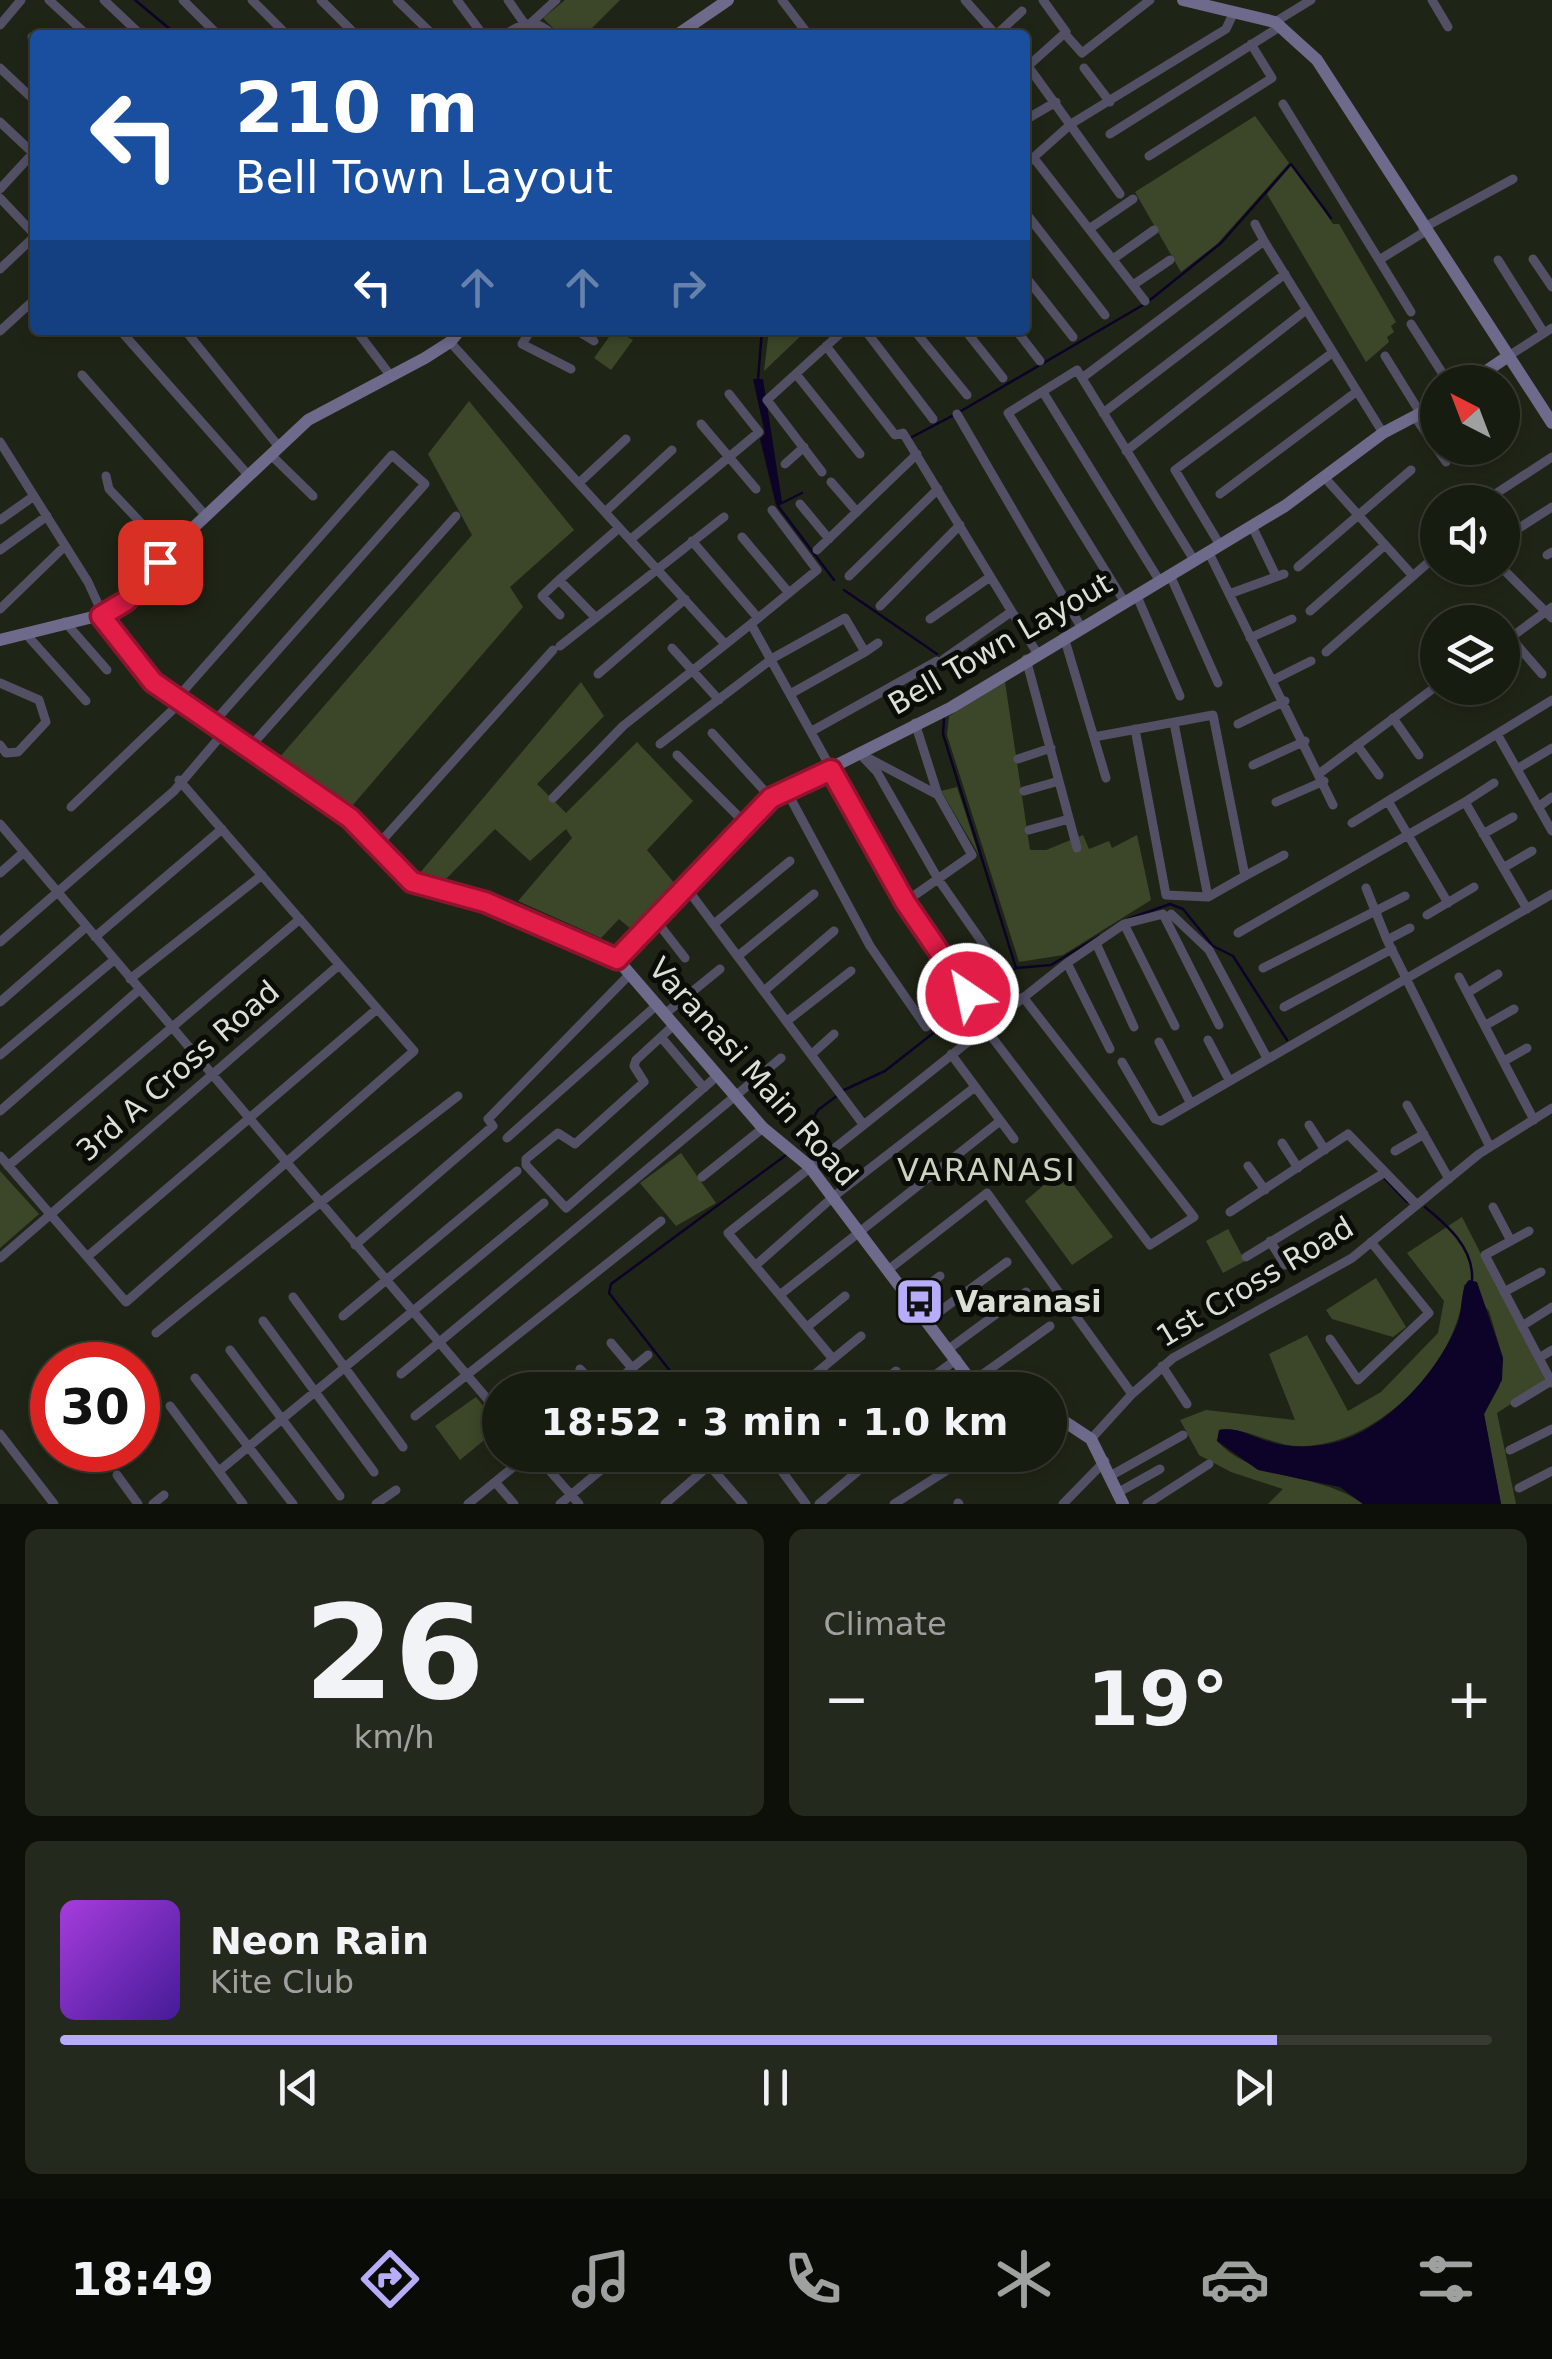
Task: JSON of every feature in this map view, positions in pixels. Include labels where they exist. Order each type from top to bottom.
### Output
[{"type":"street","points":[[0,25],[21,0]]},
{"type":"street","points":[[49,0],[82,30]]},
{"type":"street","points":[[104,0],[137,30]]},
{"type":"street","points":[[183,0],[213,30]]},
{"type":"street","points":[[252,0],[282,30]]},
{"type":"street","points":[[321,0],[351,30]]},
{"type":"street","points":[[397,0],[428,30]]},
{"type":"street","points":[[457,0],[479,30]]},
{"type":"street","points":[[508,0],[528,22],[542,24],[548,30]]},
{"type":"street","points":[[513,30],[556,0]]},
{"type":"street","points":[[684,30],[728,0]]},
{"type":"street","points":[[782,0],[805,30]]},
{"type":"street","points":[[965,0],[992,30]]},
{"type":"street","points":[[1043,0],[1064,34],[1082,53],[1150,0]]},
{"type":"street","points":[[1184,0],[1278,24],[1317,60],[1552,424]]},
{"type":"street","points":[[1110,134],[1312,0]]},
{"type":"street","points":[[1432,0],[1448,27]]},
{"type":"street","points":[[1001,30],[1022,10]]},
{"type":"street","points":[[1030,161],[1071,124],[1226,29],[1234,12]]},
{"type":"street","points":[[1030,61],[1064,34]]},
{"type":"street","points":[[1149,156],[1272,78],[1251,44]]},
{"type":"street","points":[[0,68],[30,96]]},
{"type":"street","points":[[1084,68],[1110,102]]},
{"type":"street","points":[[1030,69],[1120,194]]},
{"type":"street","points":[[1030,117],[1056,102]]},
{"type":"street","points":[[1283,104],[1411,312]]},
{"type":"street","points":[[0,122],[30,148]]},
{"type":"street","points":[[0,189],[30,156]]},
{"type":"street","points":[[1034,157],[1145,300]]},
{"type":"street","points":[[1379,260],[1513,179]]},
{"type":"street","points":[[0,198],[30,231]]},
{"type":"street","points":[[1090,229],[1132,198]]},
{"type":"street","points":[[1030,218],[1105,314]]},
{"type":"street","points":[[1255,224],[1382,433]]},
{"type":"street","points":[[1113,259],[1154,230]]},
{"type":"street","points":[[0,269],[30,241]]},
{"type":"street","points":[[1082,378],[1264,241]]},
{"type":"street","points":[[1533,259],[1552,287]]},
{"type":"street","points":[[1133,285],[1170,260]]},
{"type":"street","points":[[1495,365],[1550,330],[1498,260]]},
{"type":"street","points":[[1103,414],[1284,274]]},
{"type":"street","points":[[1030,282],[1073,337]]},
{"type":"street","points":[[0,331],[30,304]]},
{"type":"street","points":[[1126,450],[1306,310]]},
{"type":"street","points":[[1411,324],[1437,365]]},
{"type":"street","points":[[124,335],[249,476]]},
{"type":"street","points":[[189,335],[313,496]]},
{"type":"street","points":[[363,335],[390,375]]},
{"type":"street","points":[[0,640],[102,615],[126,601],[206,516],[308,420],[450,342],[456,335]]},
{"type":"street","points":[[528,335],[522,344],[570,369]]},
{"type":"street","points":[[584,335],[594,341]]},
{"type":"street","points":[[822,472],[767,400],[838,335]]},
{"type":"street","points":[[869,335],[932,419]]},
{"type":"street","points":[[918,335],[967,395]]},
{"type":"street","points":[[969,335],[1003,378]]},
{"type":"street","points":[[1020,335],[1040,361]]},
{"type":"street","points":[[450,342],[725,644]]},
{"type":"street","points":[[826,346],[895,435],[905,437],[917,454],[1011,612],[1031,656],[1050,748],[1078,848]]},
{"type":"street","points":[[1332,353],[1175,470],[1214,548],[1229,594],[1285,701],[1332,805]]},
{"type":"street","points":[[1385,356],[1420,418]]},
{"type":"street","points":[[1180,696],[1130,598],[1008,413],[1077,370],[1194,560]]},
{"type":"street","points":[[796,374],[860,454]]},
{"type":"street","points":[[82,375],[206,516]]},
{"type":"street","points":[[1042,392],[1164,578],[1218,684]]},
{"type":"street","points":[[1220,494],[1356,392]]},
{"type":"street","points":[[631,539],[759,432],[728,394]]},
{"type":"street","points":[[956,414],[1080,627]]},
{"type":"street","name":"Bell Town Layout","points":[[617,959],[771,798],[946,708],[1252,526],[1325,478],[1382,433],[1418,415]]},
{"type":"street","points":[[702,424],[756,490]]},
{"type":"street","points":[[579,484],[626,439]]},
{"type":"street","points":[[0,442],[65,546],[102,615]]},
{"type":"street","points":[[784,464],[804,448]]},
{"type":"street","points":[[605,512],[672,450]]},
{"type":"street","points":[[0,942],[174,790],[219,726],[425,484],[392,454],[181,698],[71,808]]},
{"type":"street","points":[[817,550],[917,454]]},
{"type":"street","points":[[1509,485],[1552,457]]},
{"type":"street","points":[[0,469],[12,461]]},
{"type":"street","points":[[1298,567],[1411,470]]},
{"type":"street","points":[[106,476],[115,497],[138,518],[160,562]]},
{"type":"street","points":[[1325,478],[1413,576]]},
{"type":"street","points":[[830,482],[856,512]]},
{"type":"street","points":[[849,576],[938,489]]},
{"type":"street","points":[[0,520],[34,496]]},
{"type":"street","points":[[800,504],[829,539]]},
{"type":"street","points":[[1520,527],[1552,507]]},
{"type":"street","points":[[553,798],[623,726],[817,570],[772,510]]},
{"type":"street","points":[[0,550],[47,516]]},
{"type":"street","points":[[249,748],[456,516]]},
{"type":"street","points":[[376,846],[556,648],[724,516]]},
{"type":"street","points":[[880,606],[960,525]]},
{"type":"street","points":[[1229,594],[1280,575],[1252,526]]},
{"type":"street","points":[[560,615],[542,596],[620,528]]},
{"type":"street","points":[[742,537],[789,593]]},
{"type":"street","points":[[692,541],[754,621],[905,902],[968,994]]},
{"type":"street","points":[[1310,612],[1385,545]]},
{"type":"street","points":[[0,609],[65,546]]},
{"type":"street","points":[[1326,652],[1420,570]]},
{"type":"street","points":[[930,619],[990,577]]},
{"type":"street","points":[[559,580],[595,617]]},
{"type":"street","points":[[1520,584],[1550,612],[1520,632]]},
{"type":"street","points":[[598,674],[684,600]]},
{"type":"street","points":[[812,731],[940,660],[1011,612]]},
{"type":"street","name":"Varanasi Main Road","points":[[102,615],[153,682],[350,818],[412,882],[485,902],[617,959],[735,1098],[763,1128],[809,1166],[965,1372]]},
{"type":"street","points":[[660,744],[773,658],[846,618],[865,652]]},
{"type":"street","points":[[1250,638],[1292,619]]},
{"type":"street","points":[[65,622],[107,670]]},
{"type":"street","points":[[25,633],[86,700]]},
{"type":"street","points":[[1064,637],[1106,778]]},
{"type":"street","points":[[792,693],[878,643]]},
{"type":"street","points":[[672,648],[719,700]]},
{"type":"street","points":[[1520,653],[1542,674]]},
{"type":"street","points":[[1274,679],[1311,661]]},
{"type":"street","points":[[0,683],[39,700],[46,722],[18,752],[6,753],[0,745]]},
{"type":"street","points":[[1276,802],[1322,777],[1357,744],[1420,698]]},
{"type":"street","points":[[1352,823],[1552,700]]},
{"type":"street","points":[[1238,724],[1285,701]]},
{"type":"street","points":[[1094,737],[1214,715],[1245,876]]},
{"type":"street","points":[[1392,718],[1419,755]]},
{"type":"street","points":[[1174,722],[1208,896]]},
{"type":"street","points":[[905,902],[972,855],[938,794],[914,723]]},
{"type":"street","points":[[1135,729],[1166,895],[1208,896],[1284,855]]},
{"type":"street","points":[[712,733],[771,798]]},
{"type":"street","points":[[1497,734],[1552,831]]},
{"type":"street","points":[[1253,765],[1304,741]]},
{"type":"street","points":[[1357,744],[1379,775]]},
{"type":"street","points":[[1018,759],[1050,748]]},
{"type":"street","points":[[1518,770],[1552,748]]},
{"type":"street","points":[[860,754],[938,794]]},
{"type":"street","points":[[860,754],[877,772],[938,879],[1000,968]]},
{"type":"street","points":[[677,755],[744,822]]},
{"type":"street","points":[[0,1156],[126,1302],[414,1051],[180,780]]},
{"type":"street","points":[[1024,792],[1060,781]]},
{"type":"street","points":[[1238,933],[1494,782]]},
{"type":"street","points":[[786,790],[870,946],[926,1027]]},
{"type":"street","points":[[1538,806],[1552,797]]},
{"type":"street","points":[[1388,801],[1448,903]]},
{"type":"street","points":[[1464,802],[1527,909]]},
{"type":"street","points":[[1484,834],[1513,816]]},
{"type":"street","points":[[1029,830],[1069,818]]},
{"type":"street","points":[[0,824],[482,1393]]},
{"type":"street","points":[[95,937],[222,829]]},
{"type":"street","points":[[1503,868],[1532,851]]},
{"type":"street","points":[[0,873],[24,852]]},
{"type":"street","points":[[714,924],[790,861]]},
{"type":"street","points":[[130,979],[262,874]]},
{"type":"street","points":[[685,886],[863,1124]]},
{"type":"street","points":[[1427,915],[1474,887]]},
{"type":"street","points":[[1366,888],[1490,1147]]},
{"type":"street","points":[[738,956],[814,894]]},
{"type":"street","points":[[1122,1062],[1158,1121],[1552,894]]},
{"type":"street","points":[[1263,968],[1405,896]]},
{"type":"street","points":[[833,1358],[728,1233],[1022,997],[1124,924],[1163,914],[1219,1026]]},
{"type":"street","points":[[1172,914],[1210,950],[1267,1058]]},
{"type":"street","points":[[654,918],[685,958]]},
{"type":"street","points":[[8,1166],[300,919]]},
{"type":"street","points":[[1124,924],[1175,1026]]},
{"type":"street","points":[[0,1002],[86,927]]},
{"type":"street","points":[[1284,1007],[1410,928]]},
{"type":"street","points":[[764,990],[834,930]]},
{"type":"street","points":[[1096,943],[1134,1027]]},
{"type":"street","points":[[0,1055],[114,960]]},
{"type":"street","points":[[1067,963],[1110,1049]]},
{"type":"street","name":"3rd A Cross Road","points":[[0,1258],[339,964]]},
{"type":"street","points":[[506,1138],[720,969]]},
{"type":"street","points":[[786,1021],[851,970]]},
{"type":"street","points":[[355,1245],[493,1126],[488,1119],[631,973]]},
{"type":"street","points":[[1468,992],[1498,974]]},
{"type":"street","points":[[1459,977],[1534,1120]]},
{"type":"street","points":[[0,1111],[139,990]]},
{"type":"street","points":[[985,1028],[1150,1246],[1194,1217],[1022,997]]},
{"type":"street","points":[[86,1257],[377,1009]]},
{"type":"street","points":[[1486,1025],[1514,1009]]},
{"type":"street","points":[[667,1014],[662,1037],[634,1066],[644,1082],[575,1144],[558,1133],[526,1159],[526,1165],[566,1208],[716,1077]]},
{"type":"street","points":[[812,1054],[834,1034]]},
{"type":"street","points":[[662,1037],[704,1088]]},
{"type":"street","points":[[1208,1040],[1229,1080]]},
{"type":"street","points":[[1159,1042],[1190,1102]]},
{"type":"street","points":[[1504,1061],[1527,1048]]},
{"type":"street","points":[[950,1054],[1014,1138]]},
{"type":"street","points":[[401,1374],[781,1058]]},
{"type":"street","points":[[756,1265],[834,1197],[975,1087]]},
{"type":"street","points":[[156,1333],[317,1202],[458,1096]]},
{"type":"street","points":[[1408,1106],[1449,1179]]},
{"type":"street","name":"1st Cross Road","points":[[1091,1438],[1162,1366],[1352,1258],[1490,1147],[1552,1109]]},
{"type":"street","points":[[781,1294],[1000,1120]]},
{"type":"street","points":[[1309,1125],[1325,1150]]},
{"type":"street","points":[[702,1177],[763,1128]]},
{"type":"street","points":[[1230,1212],[1348,1134],[1416,1205]]},
{"type":"street","points":[[1395,1151],[1424,1134]]},
{"type":"street","points":[[1282,1143],[1298,1168]]},
{"type":"street","points":[[1248,1166],[1265,1190]]},
{"type":"street","points":[[343,1316],[516,1171]]},
{"type":"street","points":[[1246,1257],[1384,1173]]},
{"type":"street","points":[[888,1270],[987,1193],[1132,1394]]},
{"type":"street","points":[[220,1472],[544,1203]]},
{"type":"street","points":[[1494,1207],[1511,1241]]},
{"type":"street","points":[[415,1416],[660,1221]]},
{"type":"street","points":[[1515,1403],[1552,1382],[1485,1256],[1529,1231]]},
{"type":"street","points":[[1270,1242],[1285,1265]]},
{"type":"street","points":[[1330,1340],[1358,1380],[1428,1313],[1371,1242]]},
{"type":"street","points":[[928,1320],[1006,1262]]},
{"type":"street","points":[[1504,1292],[1542,1272]]},
{"type":"street","points":[[911,1298],[940,1276]]},
{"type":"street","points":[[935,1372],[1026,1292]]},
{"type":"street","points":[[808,1327],[845,1296]]},
{"type":"street","points":[[294,1297],[404,1447]]},
{"type":"street","points":[[1522,1326],[1552,1307]]},
{"type":"street","points":[[263,1321],[374,1472]]},
{"type":"street","points":[[992,1372],[1050,1326]]},
{"type":"street","points":[[817,1372],[861,1336]]},
{"type":"street","points":[[611,1343],[632,1368]]},
{"type":"street","points":[[230,1350],[340,1496]]},
{"type":"street","points":[[1539,1358],[1552,1350]]},
{"type":"street","points":[[627,1372],[648,1355]]},
{"type":"street","points":[[1162,1366],[1186,1404]]},
{"type":"street","points":[[580,1369],[583,1372]]},
{"type":"street","points":[[196,1378],[293,1504]]},
{"type":"street","points":[[170,1406],[243,1504]]},
{"type":"street","points":[[1067,1423],[1091,1438],[1121,1498],[1160,1469]]},
{"type":"street","points":[[1510,1450],[1552,1428]]},
{"type":"street","points":[[0,1434],[54,1504]]},
{"type":"street","points":[[1112,1476],[1184,1434]]},
{"type":"street","points":[[1063,1504],[1105,1462]]},
{"type":"street","points":[[1147,1504],[1209,1464]]},
{"type":"street","points":[[1519,1488],[1552,1471]]},
{"type":"street","points":[[468,1504],[509,1472]]},
{"type":"street","points":[[551,1472],[578,1504]]},
{"type":"street","points":[[560,1504],[599,1472]]},
{"type":"street","points":[[664,1504],[701,1472]]},
{"type":"street","points":[[715,1472],[743,1504]]},
{"type":"street","points":[[782,1472],[806,1504]]},
{"type":"street","points":[[819,1504],[857,1472]]},
{"type":"street","points":[[894,1504],[943,1472]]},
{"type":"street","points":[[116,1475],[138,1504]]},
{"type":"street","points":[[496,1483],[514,1504]]},
{"type":"street","points":[[376,1504],[396,1490]]},
{"type":"street","points":[[153,1504],[164,1495]]},
{"type":"green space","points":[[565,0],[620,0],[590,30],[555,30],[543,18]]},
{"type":"green space","points":[[1255,116],[1289,163],[1217,244],[1181,272],[1135,192]]},
{"type":"green space","points":[[1292,163],[1333,224],[1339,224],[1396,322],[1391,326],[1394,332],[1387,337],[1389,342],[1366,362],[1267,194]]},
{"type":"green space","points":[[610,335],[633,340],[611,370],[594,358]]},
{"type":"green space","points":[[768,335],[802,335],[764,371]]},
{"type":"green space","points":[[469,401],[574,530],[510,587],[523,607],[352,806],[279,758],[472,535],[428,454]]},
{"type":"green space","points":[[581,682],[604,716],[537,784],[566,813],[637,742],[693,801],[647,850],[675,884],[632,930],[619,919],[601,938],[518,901],[572,838],[566,829],[530,861],[495,829],[446,879],[419,874]]},
{"type":"green space","points":[[1005,682],[1030,850],[1046,850],[1083,835],[1089,849],[1109,841],[1112,848],[1137,835],[1151,900],[1063,955],[1019,962],[947,735],[949,716]]},
{"type":"green space","points":[[957,787],[979,855],[941,791]]},
{"type":"green space","points":[[681,1153],[716,1203],[676,1226],[640,1183]]},
{"type":"green space","points":[[1062,1170],[1113,1237],[1072,1265],[1025,1201]]},
{"type":"green space","points":[[0,1171],[39,1214],[0,1248]]},
{"type":"green space","points":[[1462,1217],[1546,1381],[1497,1413],[1516,1504],[1501,1504],[1484,1414],[1499,1387],[1503,1358],[1489,1311],[1464,1284],[1460,1313],[1432,1368],[1387,1414],[1360,1431],[1332,1442],[1303,1446],[1221,1429],[1217,1441],[1233,1455],[1269,1471],[1327,1486],[1363,1504],[1268,1504],[1283,1489],[1231,1472],[1199,1455],[1180,1420],[1206,1410],[1295,1420],[1269,1354],[1307,1335],[1348,1411],[1381,1392],[1438,1333],[1444,1301],[1407,1253]]},
{"type":"green space","points":[[1228,1229],[1245,1261],[1223,1273],[1206,1241]]},
{"type":"green space","points":[[1376,1278],[1406,1327],[1393,1337],[1332,1319],[1326,1310]]},
{"type":"green space","points":[[476,1397],[482,1404],[482,1442],[460,1460],[435,1426]]},
{"type":"shaded area","points":[[753,379],[763,379],[782,502],[776,505],[760,439],[765,434]]},
{"type":"shaded area","points":[[1469,1280],[1477,1282],[1503,1358],[1502,1380],[1484,1414],[1501,1504],[1363,1504],[1340,1487],[1258,1470],[1217,1441],[1219,1430],[1231,1430],[1281,1445],[1316,1446],[1353,1436],[1372,1426],[1408,1397],[1438,1360],[1458,1322]]},
{"type":"waterway","points":[[135,0],[171,30]]},
{"type":"waterway","points":[[1150,300],[1221,243],[1291,164],[1331,218]]},
{"type":"waterway","points":[[961,411],[1143,305]]},
{"type":"waterway","points":[[758,379],[762,335]]},
{"type":"waterway","points":[[912,437],[954,415]]},
{"type":"waterway","points":[[778,505],[802,493]]},
{"type":"waterway","points":[[778,506],[834,580]]},
{"type":"waterway","points":[[844,590],[937,654]]},
{"type":"waterway","points":[[944,719],[943,734],[1016,968],[1051,965],[1099,936]]},
{"type":"waterway","points":[[1128,919],[1170,904],[1183,909],[1213,946],[1233,956],[1287,1040]]},
{"type":"waterway","points":[[844,1090],[885,1071],[1016,968]]},
{"type":"waterway","points":[[799,1142],[818,1110],[838,1095]]},
{"type":"waterway","points":[[671,1372],[609,1293],[611,1284],[786,1155]]},
{"type":"waterway","points":[[1384,1178],[1407,1202]]},
{"type":"waterway","points":[[1425,1207],[1464,1248],[1472,1280]]},
{"type":"place","name":"Varanasi","points":[[920,1302]]},
{"type":"district","name":"VARANASI","points":[[987,1170]]},
{"type":"route","points":[[160,562],[126,601],[101,616],[129,656],[153,682],[350,818],[412,882],[485,902],[617,959],[771,798],[831,770],[905,902],[968,994]]}]
